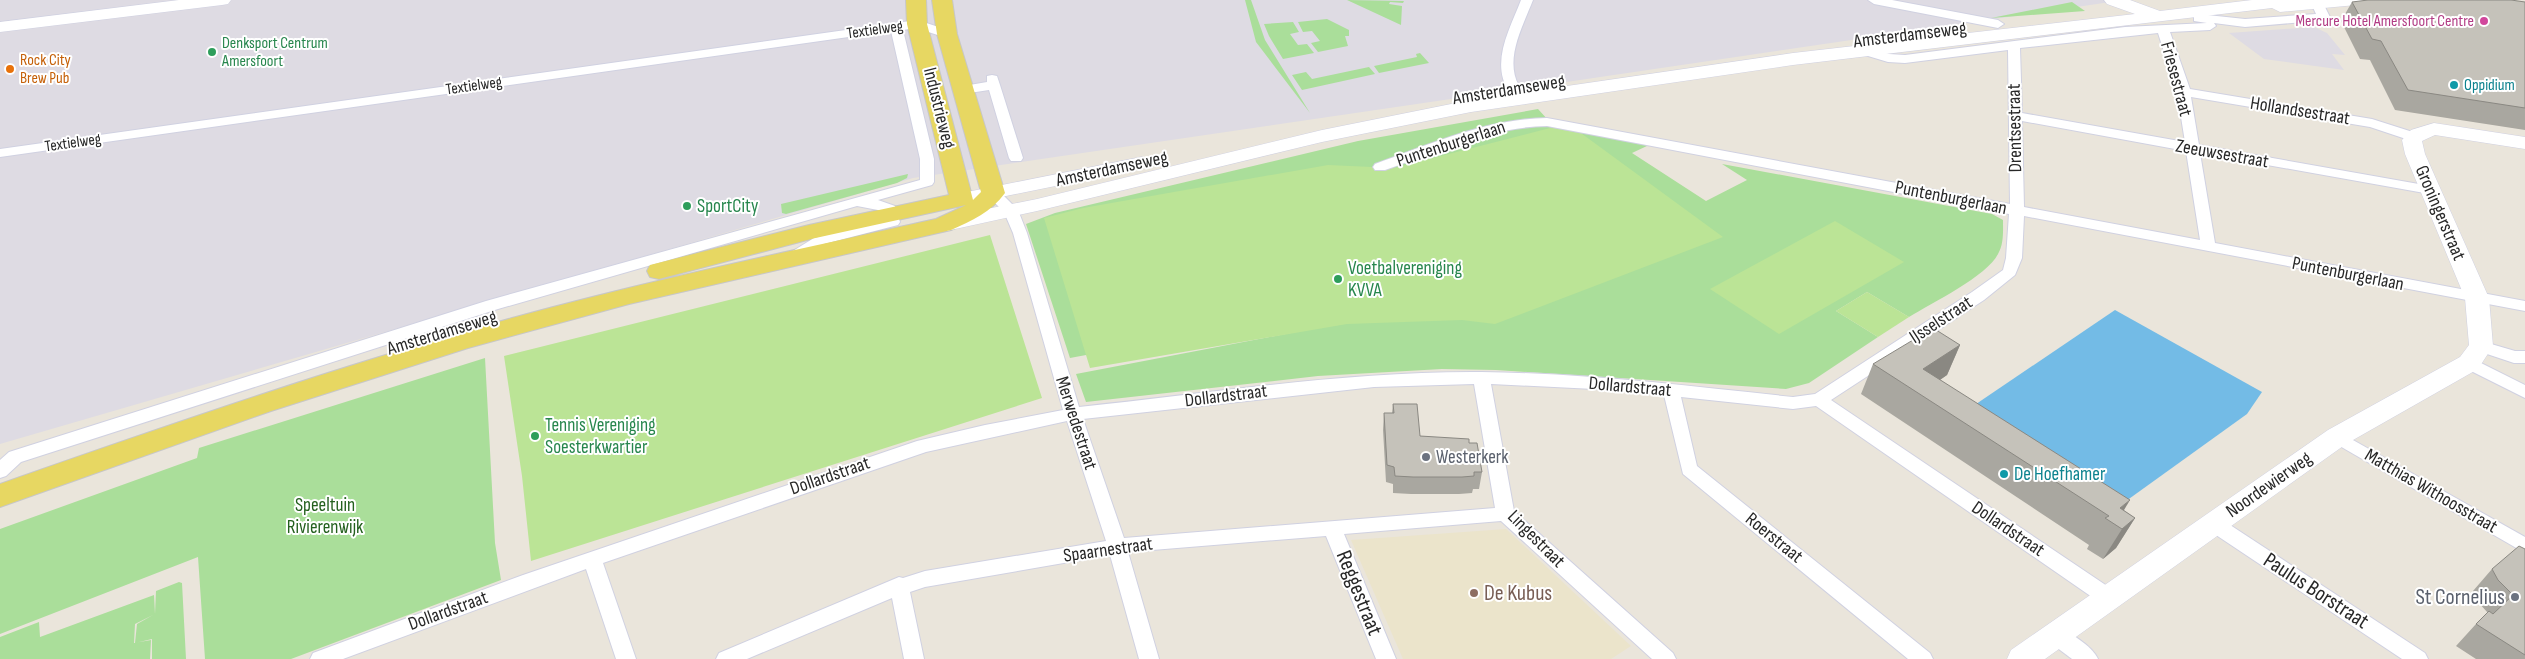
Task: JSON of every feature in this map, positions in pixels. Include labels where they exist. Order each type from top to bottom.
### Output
[{"type":"main road","points":[[0,27],[222,0]]},
{"type":"main road","name":"Industrieweg","points":[[916,0],[917,24],[980,201]]},
{"type":"main road","name":"Industrieweg","points":[[942,0],[947,34],[963,90],[980,201]]},
{"type":"main road","points":[[2113,0],[2166,20]]},
{"type":"main road","points":[[2208,10],[2228,0]]},
{"type":"main road","points":[[2208,10],[2296,0]]},
{"type":"main road","points":[[2208,10],[2321,10],[2356,0]]},
{"type":"main road","name":"Amsterdamseweg","points":[[0,496],[217,418],[483,335],[627,296],[1011,210],[1322,136],[1471,106],[1548,94],[1862,50],[2004,35],[2102,6],[2134,9],[2208,10]]},
{"type":"main road","name":"Amsterdamseweg","points":[[0,479],[211,405],[458,328],[715,255],[892,213],[980,201],[1327,123],[1514,89],[1742,56],[2166,20],[2208,10]]},
{"type":"main road","points":[[2418,134],[2434,129],[2525,143]]},
{"type":"main road","name":"Groningerstraat","points":[[2477,298],[2412,144],[2418,134],[2525,150]]},
{"type":"main road","points":[[943,225],[980,201],[986,211],[1011,210]]},
{"type":"main road","points":[[2475,354],[2477,298]]},
{"type":"main road","name":"Noordewierweg","points":[[2022,659],[2337,437],[2475,354]]},
{"type":"street","points":[[1527,0],[1506,62],[1506,77],[1514,89],[1548,94]]},
{"type":"street","points":[[1874,0],[2004,35]]},
{"type":"street","points":[[2166,20],[2245,23],[2321,10]]},
{"type":"street","name":"Friesestraat","points":[[2166,20],[2168,39],[2184,92],[2208,246]]},
{"type":"street","name":"Textielweg","points":[[0,153],[917,24],[947,34]]},
{"type":"street","name":"Industrieweg","points":[[896,27],[927,158],[927,182]]},
{"type":"street","name":"Amsterdamseweg","points":[[1963,52],[2004,35]]},
{"type":"street","name":"Amsterdamseweg","points":[[1862,50],[1888,58],[1963,52],[2004,35]]},
{"type":"street","name":"Drentsestraat","points":[[2004,35],[2014,116],[2017,211]]},
{"type":"street","name":"Industrieweg","points":[[963,90],[993,82],[1016,158]]},
{"type":"street","name":"Hollandsestraat","points":[[2184,92],[2372,123],[2418,134]]},
{"type":"street","name":"Zeeuwsestraat","points":[[2014,116],[2430,190]]},
{"type":"street","name":"Puntenburgerlaan","points":[[1380,167],[1467,135],[1526,121],[1614,135],[2525,306]]},
{"type":"street","name":"Amsterdamseweg","points":[[0,471],[15,457],[277,372],[492,305],[927,182]]},
{"type":"street","name":"Amsterdamseweg","points":[[791,258],[819,241],[892,222],[890,209],[882,205],[854,203]]},
{"type":"street","name":"Merwedestraat","points":[[1011,210],[1020,233],[1058,368],[1116,546],[1149,659]]},
{"type":"street","name":"IJsselstraat","points":[[1819,400],[1978,296],[2010,272],[2014,258],[2017,211]]},
{"type":"street","points":[[2475,354],[2525,358]]},
{"type":"street","points":[[2475,354],[2525,392]]},
{"type":"street","name":"Dollardstraat","points":[[320,659],[592,559],[923,446],[985,431],[1072,414],[1374,380],[1481,378],[1614,384],[1793,403],[1819,400],[2109,598]]},
{"type":"street","name":"Lingestraat","points":[[1481,378],[1505,514],[1657,657]]},
{"type":"street","name":"Roerstraat","points":[[1671,390],[1688,469],[1923,659]]},
{"type":"street","name":"Matthias Withoosstraat","points":[[2337,437],[2525,546]]},
{"type":"street","name":"Spaarnestraat","points":[[726,659],[899,585],[925,579],[1116,546],[1505,514]]},
{"type":"street","name":"Paulus Borstraat","points":[[2214,524],[2418,659]]},
{"type":"street","name":"Reggestraat","points":[[1332,528],[1386,659]]},
{"type":"street","points":[[592,559],[626,659]]},
{"type":"street","points":[[899,585],[914,659]]},
{"type":"street","points":[[2055,635],[2088,659]]},
{"type":"shaded area","points":[[0,0],[2124,0],[913,178],[0,444]]},
{"type":"shaded area","points":[[2314,27],[2327,33],[2345,55],[2332,54],[2344,70],[2264,59],[2229,33]]},
{"type":"shaded area","name":"De Kubus","points":[[1506,529],[1631,646],[1611,659],[1403,659],[1351,540]]},
{"type":"green space","points":[[1245,0],[1251,0],[1265,40],[1310,113],[1256,42]]},
{"type":"green space","points":[[1347,0],[1404,1],[1403,3],[1390,2],[1389,4],[1402,6],[1401,25]]},
{"type":"green space","points":[[2072,2],[2085,11],[1991,18]]},
{"type":"green space","points":[[1327,19],[1349,30],[1349,36],[1345,36],[1348,46],[1318,52],[1311,43],[1320,41],[1312,31],[1303,32],[1298,22]]},
{"type":"green space","points":[[1293,22],[1299,32],[1290,34],[1298,45],[1307,44],[1314,53],[1283,59],[1264,24]]},
{"type":"green space","points":[[1420,53],[1429,63],[1379,73],[1374,66],[1417,57],[1416,54]]},
{"type":"green space","points":[[1369,67],[1375,74],[1302,90],[1292,75],[1306,72],[1312,79]]},
{"type":"green space","points":[[1538,109],[1549,121],[1507,123],[1388,166],[1463,141],[1523,125],[1548,125],[1649,145],[1632,153],[1706,201],[1747,180],[1722,164],[1992,214],[2003,220],[2001,246],[1998,254],[1983,271],[1909,317],[1867,292],[1836,311],[1878,337],[1809,383],[1786,389],[1496,370],[1442,369],[1318,376],[1086,402],[1076,374],[1296,332],[1289,317],[1070,358],[1026,224],[1055,213],[1358,141]]},
{"type":"green space","name":"Voetbalvereniging KVVA","points":[[1550,128],[1574,128],[1723,237],[1495,324],[1462,320],[1347,324],[1090,368],[1044,218],[1083,208],[1328,165],[1394,168]]},
{"type":"green space","points":[[908,174],[907,178],[897,183],[786,214],[782,213],[781,204]]},
{"type":"green space","points":[[1835,221],[1904,262],[1779,334],[1710,289]]},
{"type":"green space","points":[[990,235],[1042,398],[531,561],[522,476],[504,356]]},
{"type":"green space","points":[[1867,292],[1909,317],[1878,337],[1836,311]]},
{"type":"green space","name":"Speeltuin Rivierenwijk","points":[[485,358],[495,543],[501,580],[291,659],[205,659],[198,557],[0,634],[0,529],[197,458],[199,448]]},
{"type":"green space","points":[[179,582],[182,583],[186,659],[152,659],[152,639],[138,642],[151,640],[150,659],[0,659],[0,637],[39,622],[40,637],[154,595],[155,614],[156,591]],"holes":[[[153,615],[137,624],[135,643],[135,624]]]},
{"type":"water","points":[[2115,310],[2262,392],[2247,414],[2101,519],[1951,421]]},
{"type":"building","name":"Oppidium","points":[[2368,0],[2511,0],[2525,2],[2525,108],[2408,90],[2381,41],[2372,39],[2352,2]]},
{"type":"building","points":[[1933,328],[1960,345],[1923,369],[2130,500],[2120,508],[2135,518],[2122,529],[2105,518],[2109,516],[1873,364]]},
{"type":"building","name":"Westerkerk","points":[[1393,404],[1417,404],[1420,436],[1469,439],[1469,443],[1477,443],[1482,472],[1474,472],[1474,476],[1462,477],[1395,476],[1394,467],[1387,465],[1384,413],[1394,413]]},
{"type":"building","points":[[2519,546],[2525,549],[2525,655],[2476,624],[2489,611],[2493,614],[2513,595],[2498,580],[2492,569]]},
{"type":"place","name":"Mercure Hotel Amersfoort Centre","points":[[2484,21]]},
{"type":"place","name":"Denksport Centrum Amersfoort","points":[[212,52]]},
{"type":"place","name":"Rock City Brew Pub","points":[[10,69]]},
{"type":"place","name":"Oppidium","points":[[2454,85]]},
{"type":"place","name":"SportCity","points":[[687,206]]},
{"type":"place","name":"Voetbalvereniging KVVA","points":[[1338,279]]},
{"type":"place","name":"Tennis Vereniging Soesterkwartier","points":[[535,436]]},
{"type":"place","name":"Westerkerk","points":[[1426,457]]},
{"type":"place","name":"De Hoefhamer","points":[[2004,474]]},
{"type":"place","name":"De Kubus","points":[[1474,593]]},
{"type":"place","name":"St Cornelius","points":[[2515,597]]}]
